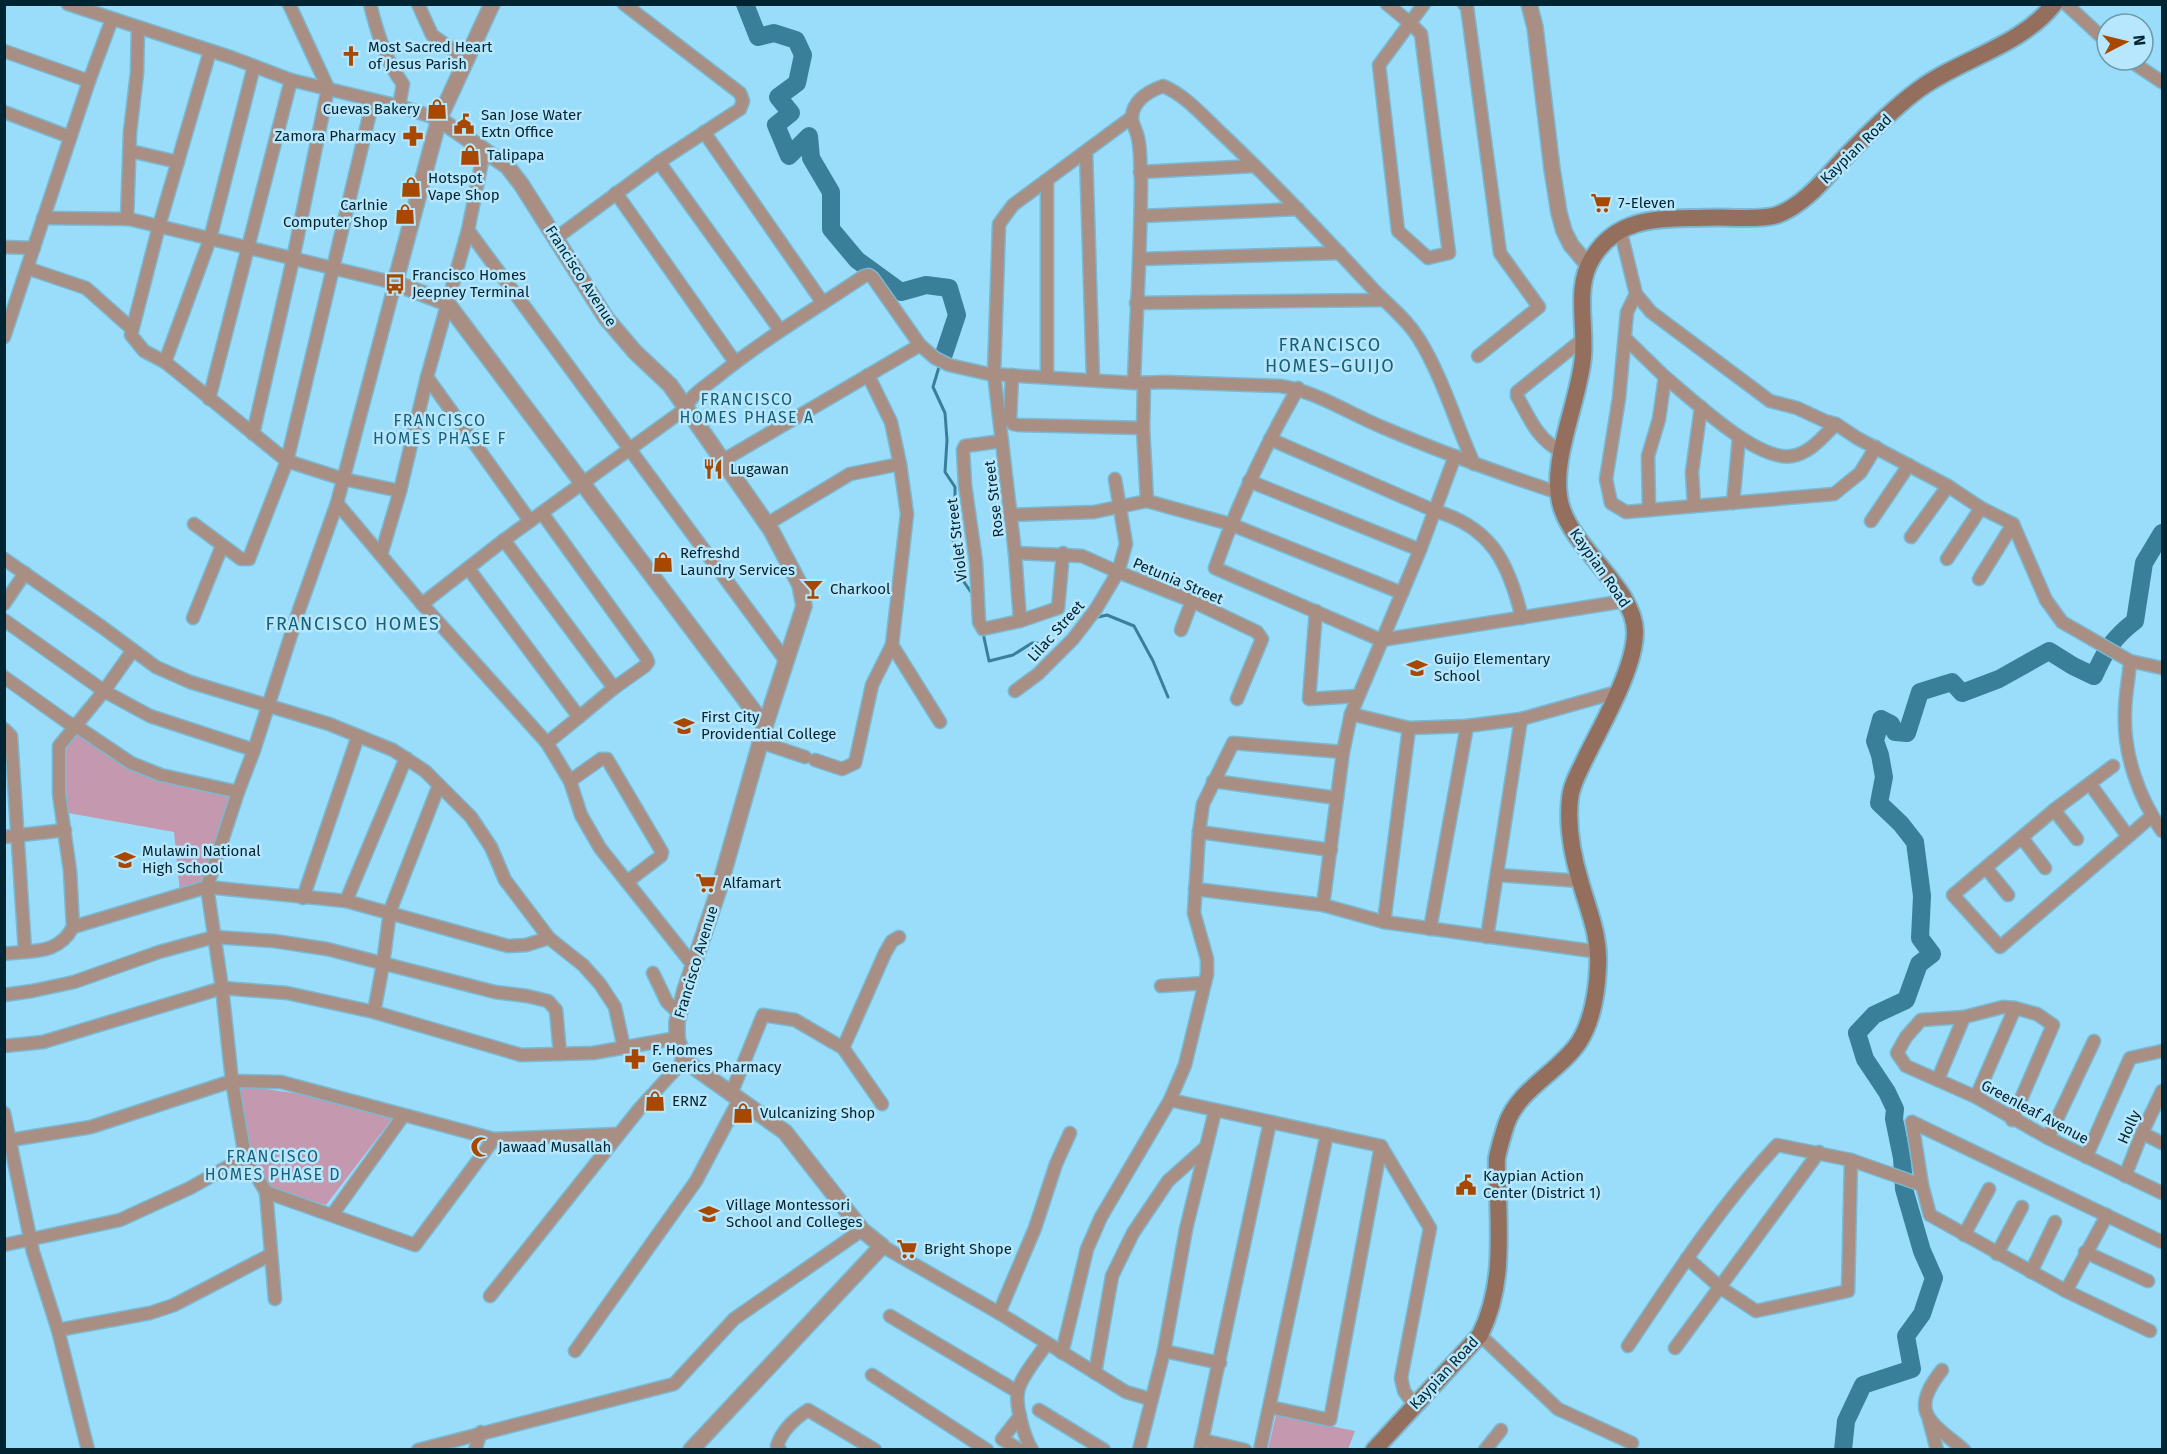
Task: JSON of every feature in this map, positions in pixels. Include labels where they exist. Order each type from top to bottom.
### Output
[{"type":"main road","name":"Kaypian Road","points":[[1374,1449],[1479,1335],[1492,1307],[1497,1280],[1497,1158],[1508,1119],[1527,1092],[1579,1041],[1590,1018],[1598,974],[1599,952],[1595,927],[1580,881],[1571,826],[1569,796],[1617,692],[1631,657],[1635,638],[1634,620],[1625,602],[1614,584],[1590,557],[1574,533],[1562,509],[1559,494],[1559,461],[1575,400],[1583,356],[1583,280],[1588,266],[1605,241],[1636,222],[1655,219],[1748,219],[1773,216],[1791,208],[1825,179],[1853,149],[1914,93],[1949,69],[2021,34],[2041,21],[2054,4]]},
{"type":"street","points":[[68,4],[291,80],[399,106],[439,119]]},
{"type":"street","points":[[253,434],[293,259],[328,88],[290,4]]},
{"type":"street","points":[[370,4],[385,51],[403,84],[399,106]]},
{"type":"street","points":[[418,4],[432,35],[467,60]]},
{"type":"street","points":[[275,1299],[266,1192],[244,1158],[207,887],[337,503],[439,119],[492,4]]},
{"type":"street","points":[[556,238],[659,162],[740,109],[743,101],[740,93],[624,4]]},
{"type":"street","points":[[1387,4],[1410,23],[1421,34],[1449,253],[1428,258],[1398,231],[1378,65],[1410,23],[1424,4]]},
{"type":"street","points":[[1464,4],[1467,7],[1500,253],[1539,306],[1478,356]]},
{"type":"street","points":[[1530,4],[1559,213],[1564,231],[1571,244],[1588,266]]},
{"type":"street","points":[[2066,4],[2095,31]]},
{"type":"street","points":[[4,337],[89,81],[112,19]]},
{"type":"street","points":[[127,219],[138,27]]},
{"type":"street","points":[[4,51],[89,81]]},
{"type":"street","points":[[210,51],[159,226],[131,335],[144,351],[165,362],[287,461],[343,479],[400,491]]},
{"type":"street","points":[[165,362],[210,240],[254,66]]},
{"type":"street","points":[[2148,72],[2163,82]]},
{"type":"street","points":[[209,399],[291,80]]},
{"type":"street","name":"Rose Street","points":[[1020,621],[1011,515],[994,374],[999,224],[1013,205],[1132,117],[1138,102],[1150,91],[1163,86],[1172,89],[1186,100],[1256,166]]},
{"type":"street","points":[[195,524],[241,559],[249,559],[287,461],[373,100]]},
{"type":"street","points":[[4,112],[70,137]]},
{"type":"street","points":[[1132,117],[1138,138],[1140,172],[1140,259],[1136,303],[1147,501]]},
{"type":"street","name":"Francisco Avenue","points":[[439,119],[507,166],[606,318],[635,352],[670,386],[767,524],[800,585],[804,606],[760,742],[718,892],[679,1013],[677,1038],[684,1060]]},
{"type":"street","points":[[704,132],[823,303]]},
{"type":"street","points":[[130,151],[178,162]]},
{"type":"street","points":[[381,555],[400,491],[427,377],[468,230],[484,151]]},
{"type":"street","points":[[1086,152],[1093,379]]},
{"type":"street","points":[[659,162],[780,330]]},
{"type":"street","points":[[1140,172],[1256,166],[1383,300],[1402,316],[1418,337],[1439,375],[1474,464]]},
{"type":"street","points":[[1047,180],[1047,377]]},
{"type":"street","points":[[616,194],[735,362]]},
{"type":"street","points":[[1141,216],[1298,209]]},
{"type":"street","points":[[43,218],[127,219],[395,284],[447,303],[765,726]]},
{"type":"street","points":[[468,230],[786,661]]},
{"type":"street","points":[[1620,230],[1636,294],[1651,312],[1770,400],[1836,424],[2013,525],[2046,600],[2062,622],[2130,661],[2163,668]]},
{"type":"street","points":[[4,247],[34,248]]},
{"type":"street","points":[[1140,259],[1340,253]]},
{"type":"street","points":[[27,268],[86,288],[132,329]]},
{"type":"street","points":[[422,604],[504,540],[685,409],[689,399],[735,362],[780,330],[869,275],[920,345],[949,366],[994,374],[1139,383],[1298,388],[1382,427],[1474,464],[1559,494]]},
{"type":"street","points":[[1636,294],[1628,312],[1606,478],[1611,503],[1626,512],[1834,494],[1860,473],[1876,447]]},
{"type":"street","points":[[4,296],[18,296]]},
{"type":"street","points":[[1136,303],[1383,300]]},
{"type":"street","points":[[1625,338],[1665,377],[1739,437],[1772,454],[1792,456],[1810,449],[1836,424]]},
{"type":"street","points":[[1562,452],[1547,444],[1534,428],[1517,392],[1583,339]]},
{"type":"street","points":[[722,461],[920,345]]},
{"type":"street","points":[[760,742],[842,769],[855,763],[872,685],[892,645],[907,514],[891,422],[868,375]]},
{"type":"street","points":[[1012,375],[1010,420],[1013,424],[1143,428]]},
{"type":"street","points":[[427,377],[530,521]]},
{"type":"street","points":[[1649,510],[1648,456],[1659,420],[1665,377]]},
{"type":"street","points":[[1298,388],[1269,438],[1230,524],[1215,568],[1381,640],[1625,602]]},
{"type":"street","points":[[1694,506],[1692,472],[1701,407]]},
{"type":"street","points":[[1733,503],[1739,437]]},
{"type":"street","points":[[1269,438],[1471,526],[1491,544],[1504,563],[1514,584],[1522,618]]},
{"type":"street","name":"Violet Street","points":[[1002,441],[965,446],[963,450],[965,485],[976,562],[979,622],[985,629],[1020,621]]},
{"type":"street","points":[[1323,905],[1343,752],[1351,714],[1420,550],[1455,456]]},
{"type":"street","points":[[767,524],[850,474],[900,464]]},
{"type":"street","points":[[1871,520],[1910,465]]},
{"type":"street","name":"Lilac Street","points":[[1015,691],[1038,674],[1072,639],[1096,609],[1118,572],[1126,544],[1115,479]]},
{"type":"street","points":[[1249,482],[1420,550]]},
{"type":"street","points":[[1911,537],[1948,486]]},
{"type":"street","points":[[1011,515],[1094,513],[1147,501],[1230,524],[1402,593]]},
{"type":"street","points":[[337,503],[422,604],[547,743],[570,781],[581,815],[600,848],[693,965]]},
{"type":"street","points":[[1947,559],[1981,508]]},
{"type":"street","points":[[542,513],[648,662],[547,743]]},
{"type":"street","points":[[1979,579],[2013,525]]},
{"type":"street","points":[[504,540],[614,688]]},
{"type":"street","points":[[193,618],[222,546]]},
{"type":"street","name":"Petunia Street","points":[[1015,553],[1082,556],[1192,601],[1261,636],[1262,639],[1253,663],[1237,699]]},
{"type":"street","points":[[1020,621],[1058,608],[1063,554]]},
{"type":"street","points":[[4,559],[156,667],[190,682],[299,714],[393,750],[406,758],[439,785],[471,817],[491,847],[506,880],[549,938],[584,965],[600,984],[615,1007],[624,1048]]},
{"type":"street","points":[[468,568],[579,717]]},
{"type":"street","points":[[4,604],[25,573]]},
{"type":"street","points":[[1181,630],[1192,601]]},
{"type":"street","points":[[1316,611],[1309,699],[1357,696]]},
{"type":"street","points":[[4,620],[104,691],[150,716],[254,750]]},
{"type":"street","points":[[892,645],[940,722]]},
{"type":"street","points":[[4,954],[55,947],[67,939],[73,927],[65,830],[59,794],[59,746],[104,691],[133,650]]},
{"type":"street","points":[[2130,661],[2125,713],[2126,741],[2135,777],[2152,816],[2163,831]]},
{"type":"street","points":[[4,677],[67,722],[131,763],[161,776],[238,792]]},
{"type":"street","points":[[1351,714],[1409,728],[1467,726],[1521,718],[1617,692]]},
{"type":"street","points":[[1487,937],[1521,718]]},
{"type":"street","points":[[1430,929],[1467,726]]},
{"type":"street","points":[[1384,922],[1409,728]]},
{"type":"street","points":[[4,729],[10,736],[11,836],[25,951]]},
{"type":"street","points":[[303,898],[358,736]]},
{"type":"street","points":[[1062,1353],[1087,1249],[1096,1228],[1170,1100],[1185,1065],[1205,983],[1208,958],[1194,913],[1203,804],[1213,781],[1233,743],[1343,752]]},
{"type":"street","points":[[346,901],[406,758]]},
{"type":"street","points":[[570,781],[601,759],[607,759],[662,852],[661,856],[628,881]]},
{"type":"street","points":[[2113,766],[2054,810],[1953,895],[2000,947],[2127,835],[2152,816]]},
{"type":"street","points":[[1213,781],[1337,798]]},
{"type":"street","points":[[2091,784],[2127,835]]},
{"type":"street","points":[[374,1012],[390,911],[439,785]]},
{"type":"street","points":[[2054,810],[2077,839]]},
{"type":"street","points":[[11,836],[65,830]]},
{"type":"street","points":[[1199,832],[1331,850]]},
{"type":"street","points":[[2022,838],[2045,868]]},
{"type":"street","points":[[1986,868],[2007,895]]},
{"type":"street","points":[[1497,875],[1580,881]]},
{"type":"street","points":[[73,927],[207,887],[346,901],[390,911],[508,946],[526,945],[549,938]]},
{"type":"street","points":[[1195,889],[1323,905],[1384,922],[1599,952]]},
{"type":"street","points":[[843,1048],[885,953],[892,941],[899,937]]},
{"type":"street","points":[[4,995],[74,982],[159,952],[214,938],[274,941],[327,949],[495,992],[548,1001],[556,1010],[560,1054]]},
{"type":"street","points":[[653,973],[667,1002],[679,1013]]},
{"type":"street","points":[[1161,987],[1205,983]]},
{"type":"street","points":[[4,1046],[44,1042],[222,988],[287,993],[374,1012],[520,1055],[592,1053],[677,1038]]},
{"type":"street","points":[[1938,1079],[1964,1017],[2003,1007],[2037,1014],[2053,1025],[2012,1120]]},
{"type":"street","points":[[1976,1097],[2015,1008]]},
{"type":"street","points":[[575,1351],[696,1181],[735,1097],[763,1015],[795,1020],[843,1048],[882,1104]]},
{"type":"street","name":"Greenleaf Avenue","points":[[1964,1017],[1921,1020],[1906,1036],[1898,1053],[1906,1066],[1976,1097],[2012,1120],[2163,1193]]},
{"type":"street","points":[[2048,1138],[2094,1041]]},
{"type":"street","points":[[2086,1156],[2130,1058],[2163,1051]]},
{"type":"street","points":[[490,1296],[619,1134],[684,1060],[785,1132],[862,1230],[882,1246],[999,1313],[1126,1392],[1150,1399]]},
{"type":"street","points":[[7,1141],[91,1127],[232,1081],[280,1083],[494,1139],[619,1134]]},
{"type":"street","name":"Holly","points":[[2125,1176],[2142,1133],[2163,1091]]},
{"type":"street","points":[[1170,1100],[1381,1146],[1431,1228],[1401,1378],[1404,1391],[1414,1405]]},
{"type":"street","points":[[1139,1449],[1164,1351],[1186,1229],[1215,1111]]},
{"type":"street","points":[[4,1113],[7,1141],[30,1239],[88,1449]]},
{"type":"street","points":[[332,1215],[403,1116]]},
{"type":"street","points":[[1245,1449],[1201,1445],[1270,1122]]},
{"type":"street","points":[[2150,1331],[2066,1291],[1930,1215],[1918,1184],[1912,1122],[2163,1242]]},
{"type":"street","points":[[999,1313],[1035,1228],[1056,1164],[1070,1133]]},
{"type":"street","points":[[2142,1133],[2163,1143]]},
{"type":"street","points":[[1260,1449],[1327,1134]]},
{"type":"street","points":[[266,1192],[415,1245],[494,1139]]},
{"type":"street","points":[[1628,1346],[1687,1258],[1760,1162],[1777,1145],[1851,1160],[1918,1184]]},
{"type":"street","points":[[1270,1407],[1330,1420],[1381,1146]]},
{"type":"street","points":[[1095,1373],[1112,1276],[1132,1233],[1168,1182],[1207,1147]]},
{"type":"street","points":[[1675,1348],[1819,1152]]},
{"type":"street","points":[[4,1245],[120,1220],[190,1188],[244,1158]]},
{"type":"street","points":[[1687,1258],[1720,1288],[1756,1311],[1848,1291],[1851,1160]]},
{"type":"street","points":[[1964,1235],[1989,1188]]},
{"type":"street","points":[[1998,1254],[2022,1207]]},
{"type":"street","points":[[2066,1291],[2106,1215]]},
{"type":"street","points":[[2031,1272],[2055,1222]]},
{"type":"street","points":[[421,1449],[674,1384],[734,1320],[862,1230]]},
{"type":"street","points":[[691,1449],[882,1246]]},
{"type":"street","points":[[2085,1252],[2148,1281]]},
{"type":"street","points":[[57,1330],[150,1313],[174,1305],[270,1255]]},
{"type":"street","points":[[890,1316],[1018,1392]]},
{"type":"street","points":[[1479,1335],[1558,1409],[1632,1443]]},
{"type":"street","points":[[1032,1449],[1020,1416],[1018,1392],[1021,1383],[1047,1343]]},
{"type":"street","points":[[1164,1351],[1220,1363]]},
{"type":"street","points":[[1937,1449],[1924,1400],[1929,1387],[1942,1370]]},
{"type":"street","points":[[872,1375],[987,1449]]},
{"type":"street","points":[[780,1449],[777,1446],[780,1435],[808,1410],[875,1449]]},
{"type":"street","points":[[1039,1410],[1104,1449]]},
{"type":"street","points":[[1020,1416],[998,1444],[1020,1449]]},
{"type":"street","points":[[1929,1420],[1964,1449]]},
{"type":"street","points":[[1485,1449],[1501,1430]]},
{"type":"street","points":[[476,1449],[481,1432]]},
{"type":"shaded area","points":[[77,732],[130,768],[232,797],[202,885],[180,893],[174,832],[68,813],[63,755]]},
{"type":"shaded area","points":[[239,1085],[320,1097],[392,1119],[326,1205],[266,1188],[253,1160]]},
{"type":"shaded area","points":[[1276,1415],[1355,1431],[1348,1449],[1268,1450]]},
{"type":"waterway","points":[[745,4],[758,37],[774,33],[796,40],[803,55],[797,83],[778,97],[791,113],[776,125],[789,156],[809,136],[811,158],[831,192],[831,229],[857,260],[901,292],[926,285],[949,288],[957,315],[944,354]]},
{"type":"waterway","points":[[939,367],[933,387],[945,413],[947,440],[945,472],[955,487],[952,539],[963,553],[964,582],[973,595]]},
{"type":"waterway","points":[[1843,1450],[1846,1421],[1863,1385],[1912,1369],[1906,1336],[1922,1314],[1934,1278],[1922,1251],[1904,1189],[1902,1158],[1894,1119],[1895,1109],[1887,1092],[1865,1059],[1857,1033],[1874,1015],[1906,1000],[1919,964],[1932,954],[1920,938],[1922,896],[1915,842],[1901,824],[1879,803],[1884,777],[1875,741],[1881,719],[1891,724],[1895,732],[1907,733],[1920,692],[1952,682],[1962,693],[1999,679],[2049,651],[2094,676],[2110,646],[2135,621],[2144,563],[2162,533]]},
{"type":"waterway","points":[[1094,618],[1107,615],[1134,626],[1153,661],[1168,697]]},
{"type":"waterway","points":[[983,633],[989,661],[1013,655],[1032,643],[1051,644]]},
{"type":"place","name":"Most Sacred Heart of Jesus Parish","points":[[351,56]]},
{"type":"place","name":"Cuevas Bakery","points":[[437,109]]},
{"type":"place","name":"San Jose Water Extn Office","points":[[464,124]]},
{"type":"place","name":"Zamora Pharmacy","points":[[413,136]]},
{"type":"place","name":"Talipapa","points":[[470,155]]},
{"type":"place","name":"Hotspot Vape Shop","points":[[411,187]]},
{"type":"place","name":"7-Eleven","points":[[1601,203]]},
{"type":"place","name":"Carlnie Computer Shop","points":[[405,214]]},
{"type":"place","name":"Francisco Homes Jeepney Terminal","points":[[395,284]]},
{"type":"place","name":"Lugawan","points":[[713,469]]},
{"type":"place","name":"Refreshd Laundry Services","points":[[663,562]]},
{"type":"place","name":"Charkool","points":[[813,589]]},
{"type":"place","name":"Guijo Elementary School","points":[[1417,668]]},
{"type":"place","name":"First City Providential College","points":[[684,726]]},
{"type":"place","name":"Mulawin National High School","points":[[125,860]]},
{"type":"place","name":"Alfamart","points":[[706,883]]},
{"type":"place","name":"F. Homes Generics Pharmacy","points":[[635,1059]]},
{"type":"place","name":"ERNZ","points":[[655,1101]]},
{"type":"place","name":"Vulcanizing Shop","points":[[743,1113]]},
{"type":"place","name":"Jawaad Musallah","points":[[481,1147]]},
{"type":"place","name":"Kaypian Action Center (District 1)","points":[[1466,1185]]},
{"type":"place","name":"Village Montessori School and Colleges","points":[[709,1214]]},
{"type":"place","name":"Bright Shope","points":[[907,1249]]},
{"type":"district","name":"FRANCISCO HOMES–GUIJO","points":[[1330,355]]},
{"type":"district","name":"FRANCISCO HOMES PHASE A","points":[[747,408]]},
{"type":"district","name":"FRANCISCO HOMES PHASE F","points":[[440,429]]},
{"type":"district","name":"FRANCISCO HOMES","points":[[353,624]]},
{"type":"district","name":"FRANCISCO HOMES PHASE D","points":[[273,1165]]}]
